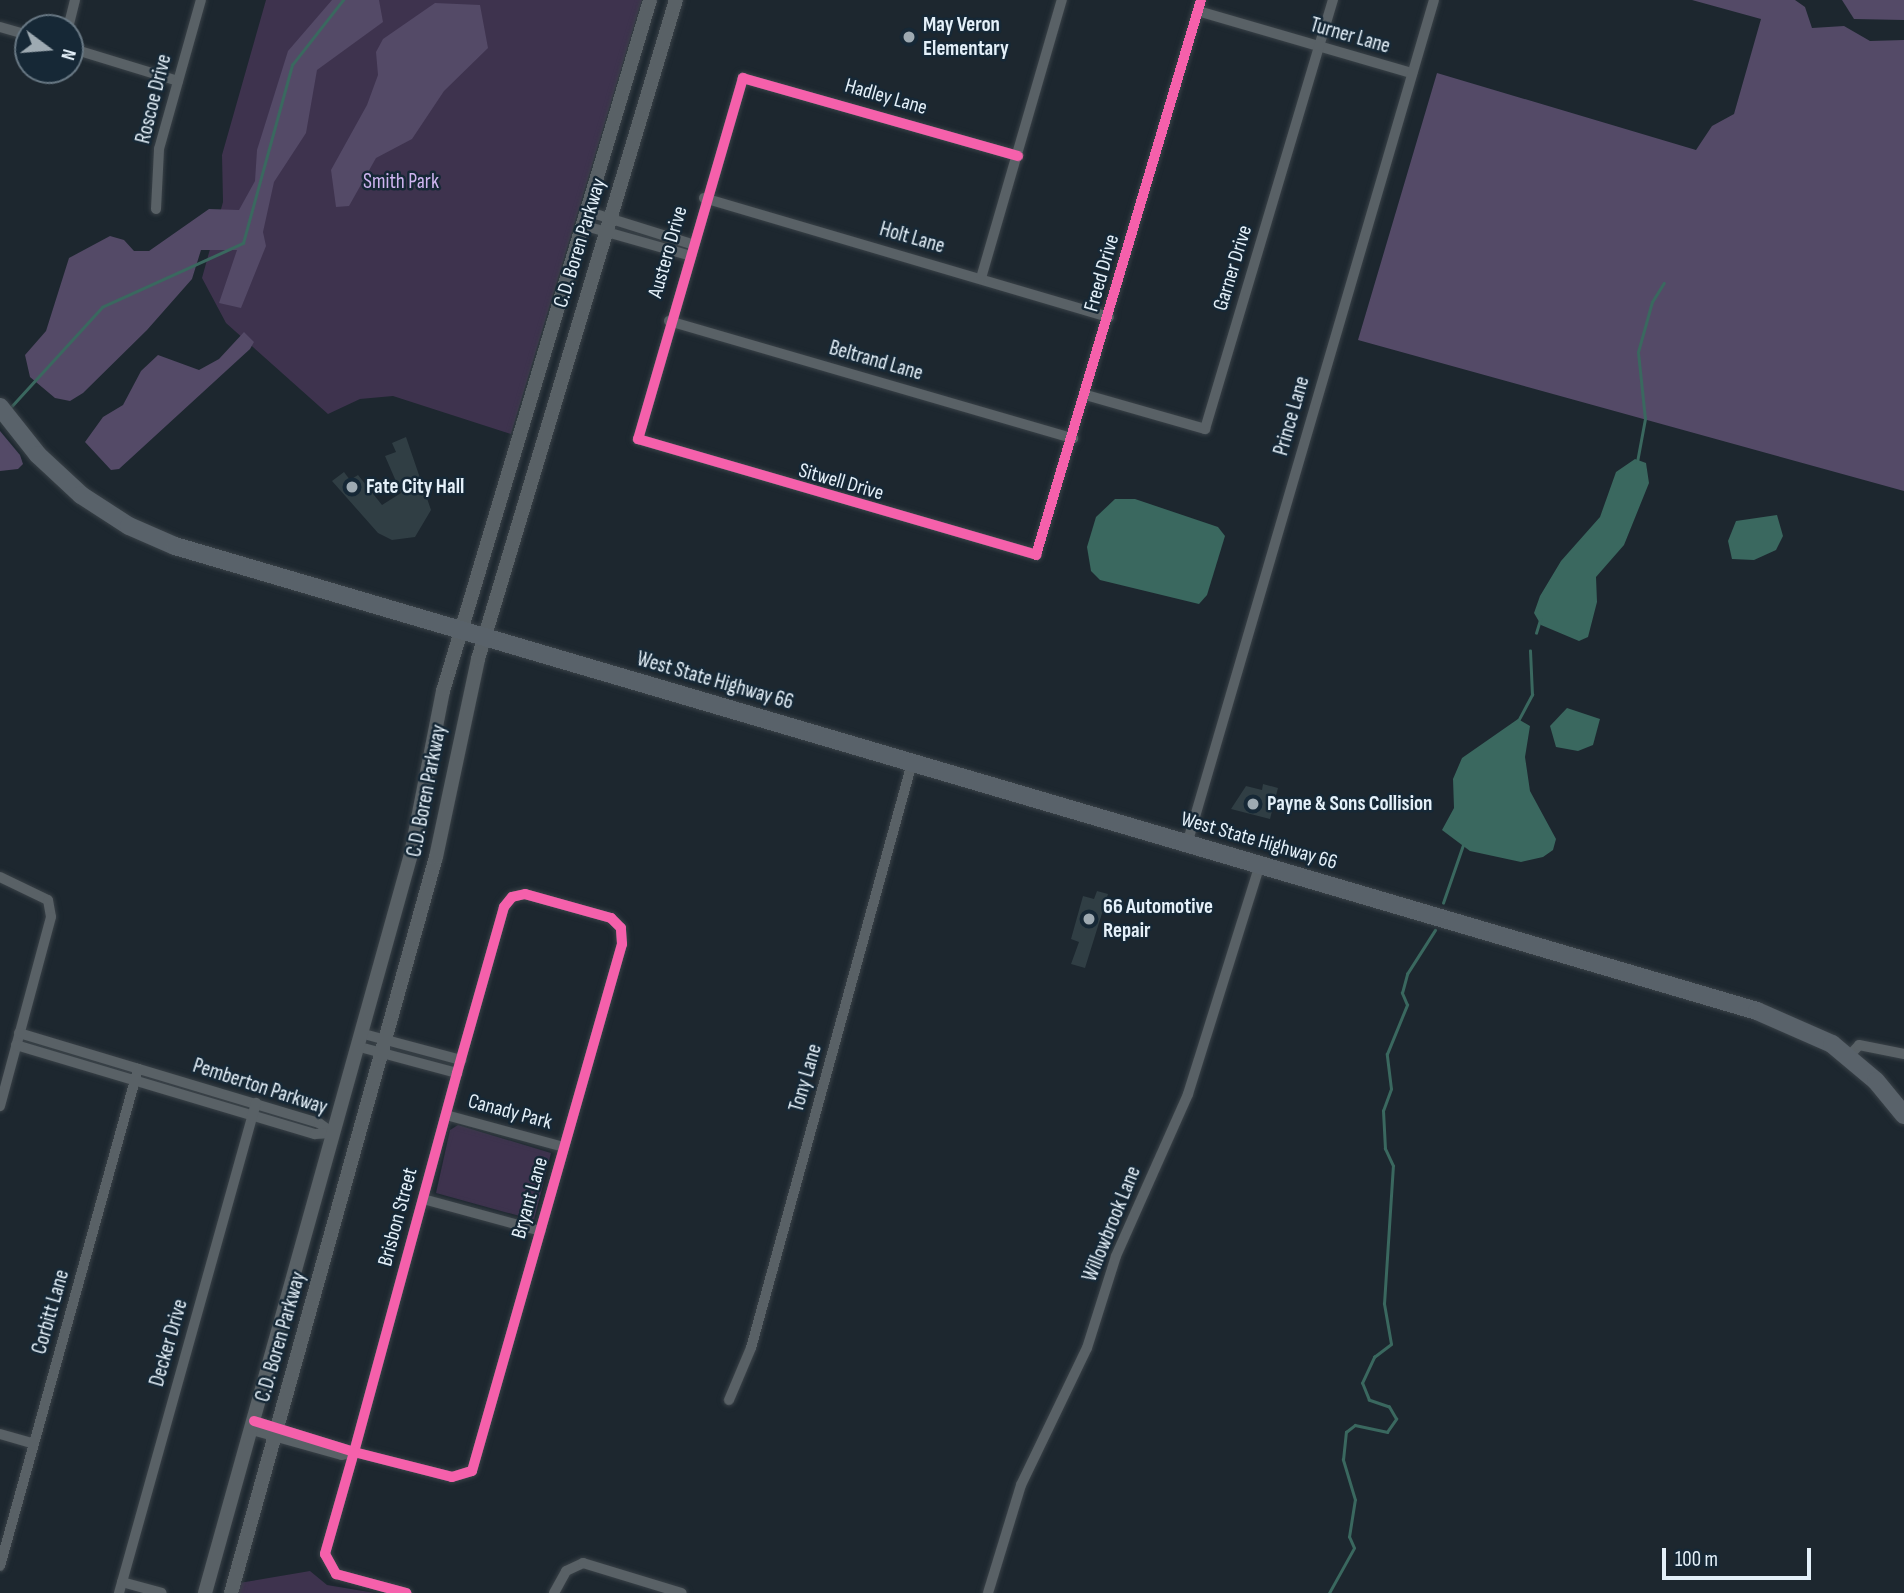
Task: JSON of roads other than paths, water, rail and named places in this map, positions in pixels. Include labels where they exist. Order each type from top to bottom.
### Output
[{"type":"main road","name":"West State Highway 66","points":[[5,414],[57,474],[104,511],[159,540],[1773,1016],[1849,1056],[1904,1115]]},
{"type":"street","name":"Roscoe Drive","points":[[156,209],[159,149],[201,0]]},
{"type":"street","name":"C.D. Boren Parkway","points":[[205,1593],[411,854],[443,691],[460,630],[650,0]]},
{"type":"street","name":"C.D. Boren Parkway","points":[[231,1593],[436,857],[484,638],[676,0]]},
{"type":"street","points":[[981,278],[1062,0]]},
{"type":"street","name":"Garner Drive","points":[[1086,395],[1205,429],[1333,0]]},
{"type":"street","name":"Prince Lane","points":[[1187,844],[1434,0]]},
{"type":"street","name":"Turner Lane","points":[[1199,6],[1319,47],[1412,73]]},
{"type":"street","name":"Freed Drive","points":[[1036,555],[1086,395],[1199,6]]},
{"type":"street","points":[[84,52],[178,81]]},
{"type":"street","name":"Hadley Lane","points":[[743,78],[1018,156]]},
{"type":"street","name":"Austero Drive","points":[[638,439],[704,198],[743,78]]},
{"type":"street","name":"Holt Lane","points":[[704,198],[1109,317]]},
{"type":"street","points":[[584,218],[689,250]]},
{"type":"street","name":"Beltrand Lane","points":[[669,321],[1073,438]]},
{"type":"street","name":"Sitwell Drive","points":[[638,439],[1036,555]]},
{"type":"street","points":[[506,478],[530,486]]},
{"type":"street","name":"Tony Lane","points":[[729,1401],[751,1348],[912,763]]},
{"type":"street","name":"Willowbrook Lane","points":[[988,1593],[1020,1485],[1087,1348],[1115,1256],[1188,1094],[1260,864]]},
{"type":"street","points":[[0,877],[48,900],[51,917],[0,1107]]},
{"type":"street","name":"Brisbon Street","points":[[406,1593],[336,1573],[328,1566],[327,1549],[457,1073],[512,897],[525,894],[599,915],[621,928]]},
{"type":"street","name":"Bryant Lane","points":[[354,1452],[452,1476],[467,1475],[475,1465],[621,944],[621,928]]},
{"type":"street","name":"Pemberton Parkway","points":[[17,1039],[315,1134],[332,1133]]},
{"type":"street","points":[[358,1039],[457,1073]]},
{"type":"street","points":[[1849,1056],[1859,1045],[1904,1054]]},
{"type":"street","points":[[384,1047],[461,1060]]},
{"type":"street","name":"Pemberton Parkway","points":[[136,1075],[256,1102],[319,1122],[332,1133]]},
{"type":"street","name":"Corbitt Lane","points":[[0,1566],[136,1075]]},
{"type":"street","name":"Decker Drive","points":[[120,1588],[256,1102]]},
{"type":"street","name":"Canady Park","points":[[446,1115],[565,1147]]},
{"type":"street","points":[[332,1133],[358,1140]]},
{"type":"street","points":[[423,1199],[541,1231]]},
{"type":"street","points":[[253,1425],[354,1452]]},
{"type":"street","points":[[0,1434],[34,1444]]},
{"type":"street","points":[[554,1593],[571,1567],[589,1564],[682,1593]]},
{"type":"street","points":[[120,1588],[162,1593]]},
{"type":"waterway","points":[[9,409],[102,307],[243,243],[292,65],[343,0]]},
{"type":"waterway","points":[[1637,462],[1645,419],[1638,352],[1652,302],[1664,283]]},
{"type":"waterway","points":[[1536,633],[1540,620]]},
{"type":"waterway","points":[[1518,721],[1532,695],[1530,651]]},
{"type":"waterway","points":[[1443,903],[1463,845]]},
{"type":"waterway","points":[[1329,1593],[1354,1548],[1349,1537],[1355,1500],[1343,1460],[1346,1432],[1355,1425],[1387,1432],[1396,1419],[1389,1407],[1369,1400],[1362,1383],[1374,1357],[1391,1344],[1384,1304],[1393,1166],[1385,1149],[1383,1111],[1391,1089],[1387,1054],[1407,1005],[1402,993],[1407,974],[1435,930]]},
{"type":"place","name":"May Veron Elementary","points":[[909,37]]},
{"type":"place","name":"Fate City Hall","points":[[352,487]]},
{"type":"place","name":"Payne & Sons Collision","points":[[1253,804]]},
{"type":"place","name":"66 Automotive Repair","points":[[1089,919]]},
{"type":"park label","name":"Smith Park","points":[[401,182]]}]
